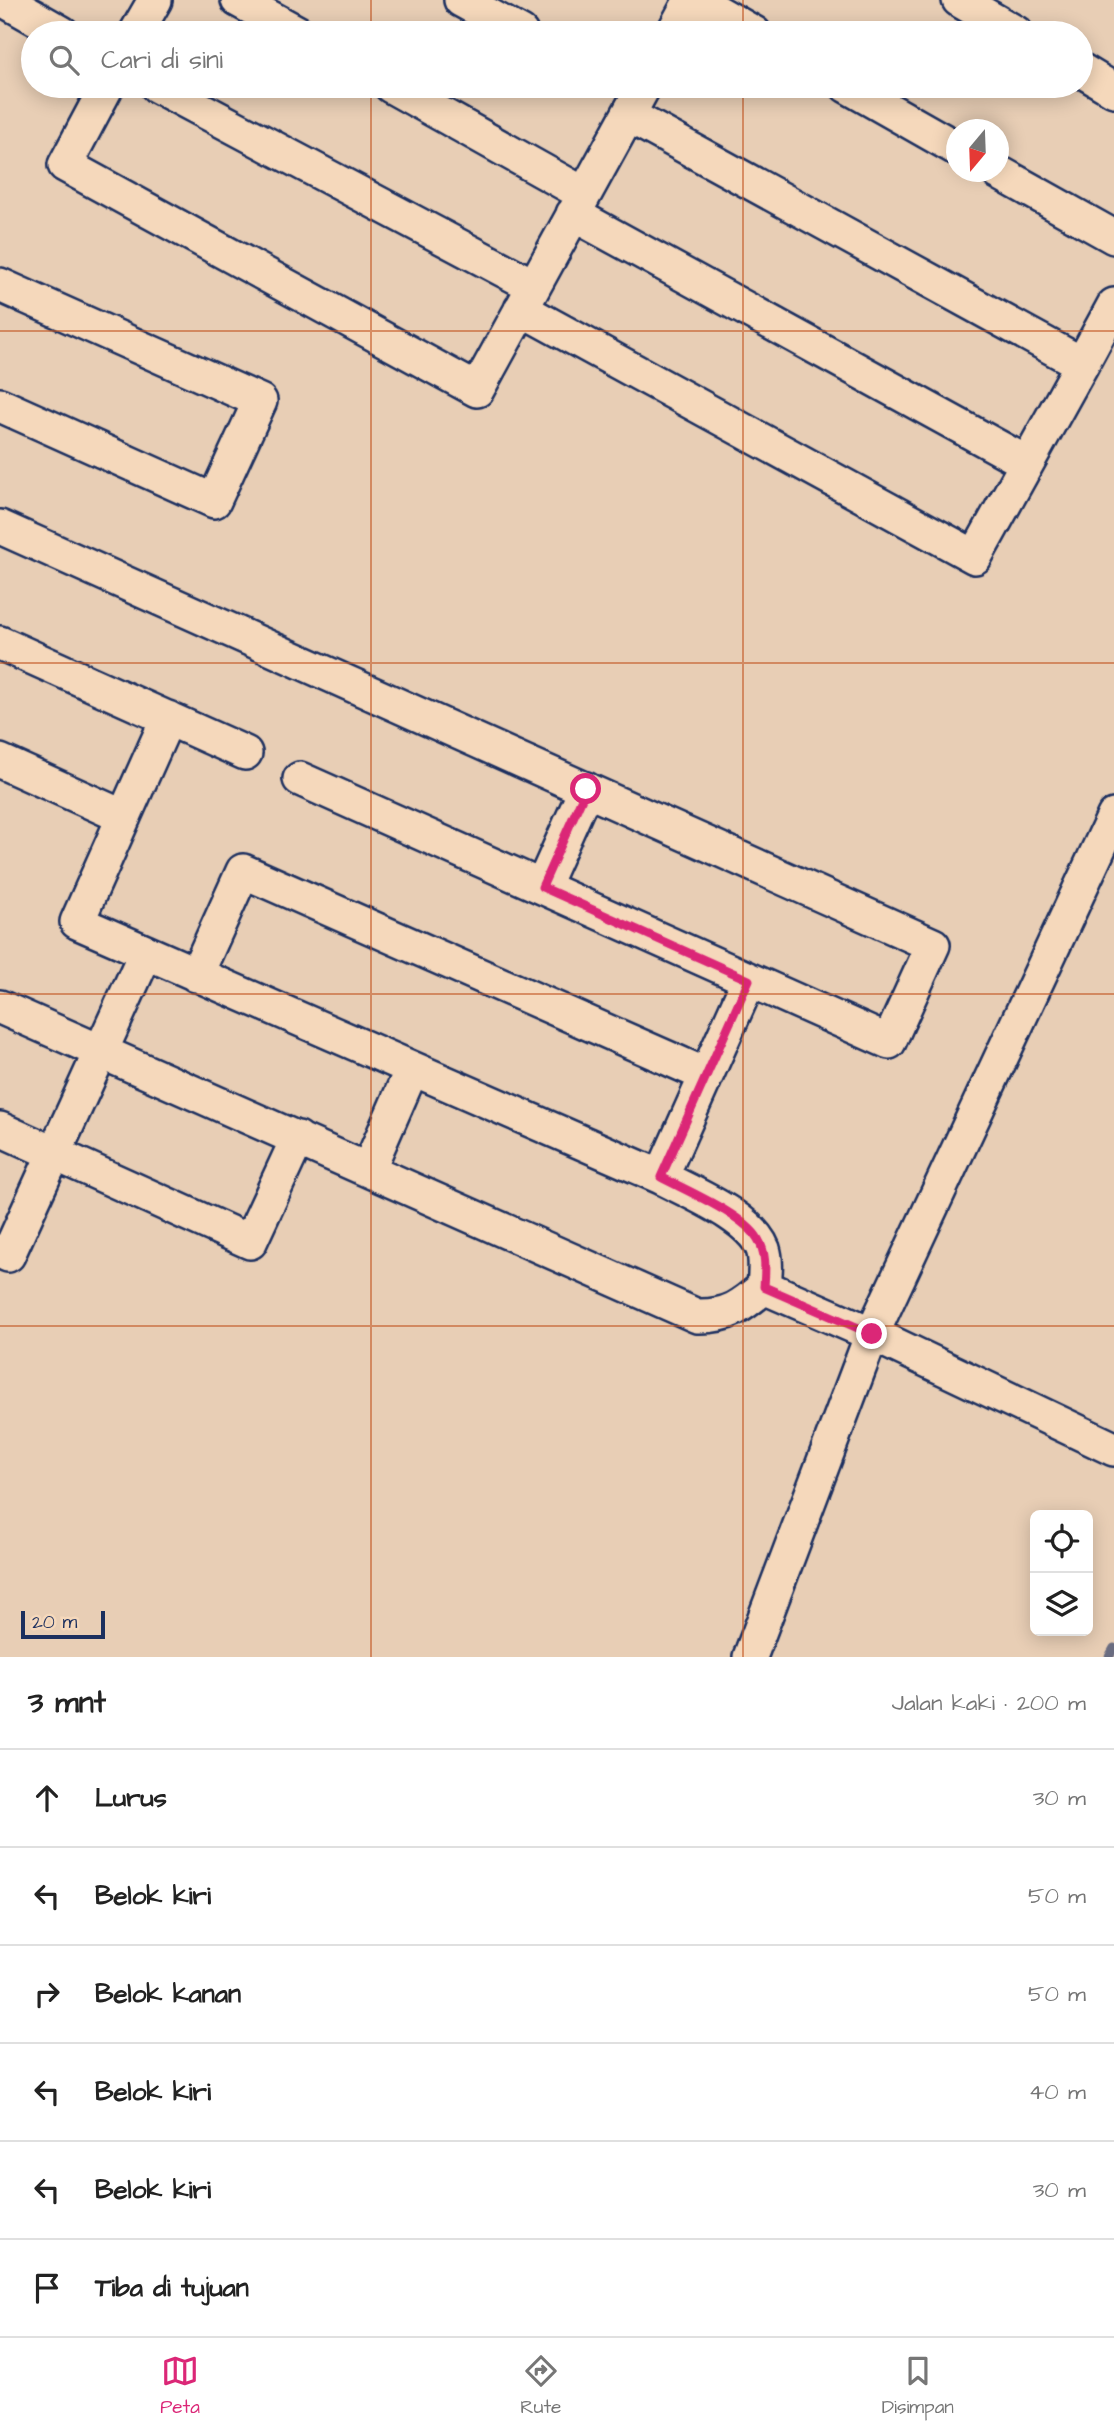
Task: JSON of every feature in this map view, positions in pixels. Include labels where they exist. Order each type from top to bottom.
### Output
[{"type":"street","points":[[4,0],[41,21]]},
{"type":"street","points":[[143,21],[155,0]]},
{"type":"street","points":[[238,0],[276,21]]},
{"type":"street","points":[[461,0],[499,21]]},
{"type":"street","points":[[680,21],[693,0],[732,21]]},
{"type":"street","points":[[959,0],[995,21]]},
{"type":"street","points":[[1093,77],[1114,90]]},
{"type":"street","points":[[101,98],[65,165],[477,390],[579,204],[630,98]]},
{"type":"street","points":[[177,98],[975,557],[1114,305]]},
{"type":"street","points":[[410,98],[579,204],[1027,463]]},
{"type":"street","points":[[634,98],[1082,364]]},
{"type":"street","points":[[868,98],[946,142]]},
{"type":"street","points":[[1009,178],[1114,237]]},
{"type":"street","points":[[0,285],[260,401],[214,501],[0,405]]},
{"type":"street","points":[[0,527],[933,945],[889,1042],[300,779]]},
{"type":"street","points":[[0,643],[245,753]]},
{"type":"street","points":[[168,718],[77,922],[661,1177],[743,1221],[758,1238],[766,1263],[786,1297]]},
{"type":"street","points":[[0,761],[124,817]]},
{"type":"street","points":[[542,887],[586,789]]},
{"type":"street","points":[[750,1657],[872,1334],[1114,816]]},
{"type":"street","points":[[196,975],[243,871],[706,1075]]},
{"type":"street","points":[[0,1251],[8,1255],[146,952]]},
{"type":"street","points":[[661,1177],[749,980]]},
{"type":"street","points":[[0,1007],[697,1315],[714,1316],[744,1304],[786,1297],[872,1334],[1114,1450]]},
{"type":"street","points":[[368,1170],[412,1069]]},
{"type":"street","points":[[0,1129],[250,1242],[298,1138]]},
{"type":"waterway","points":[[1109,1657],[1114,1648]]},
{"type":"route","points":[[586,789],[542,887],[749,980],[661,1177],[743,1221],[758,1238],[764,1251],[764,1287],[872,1334]]}]
